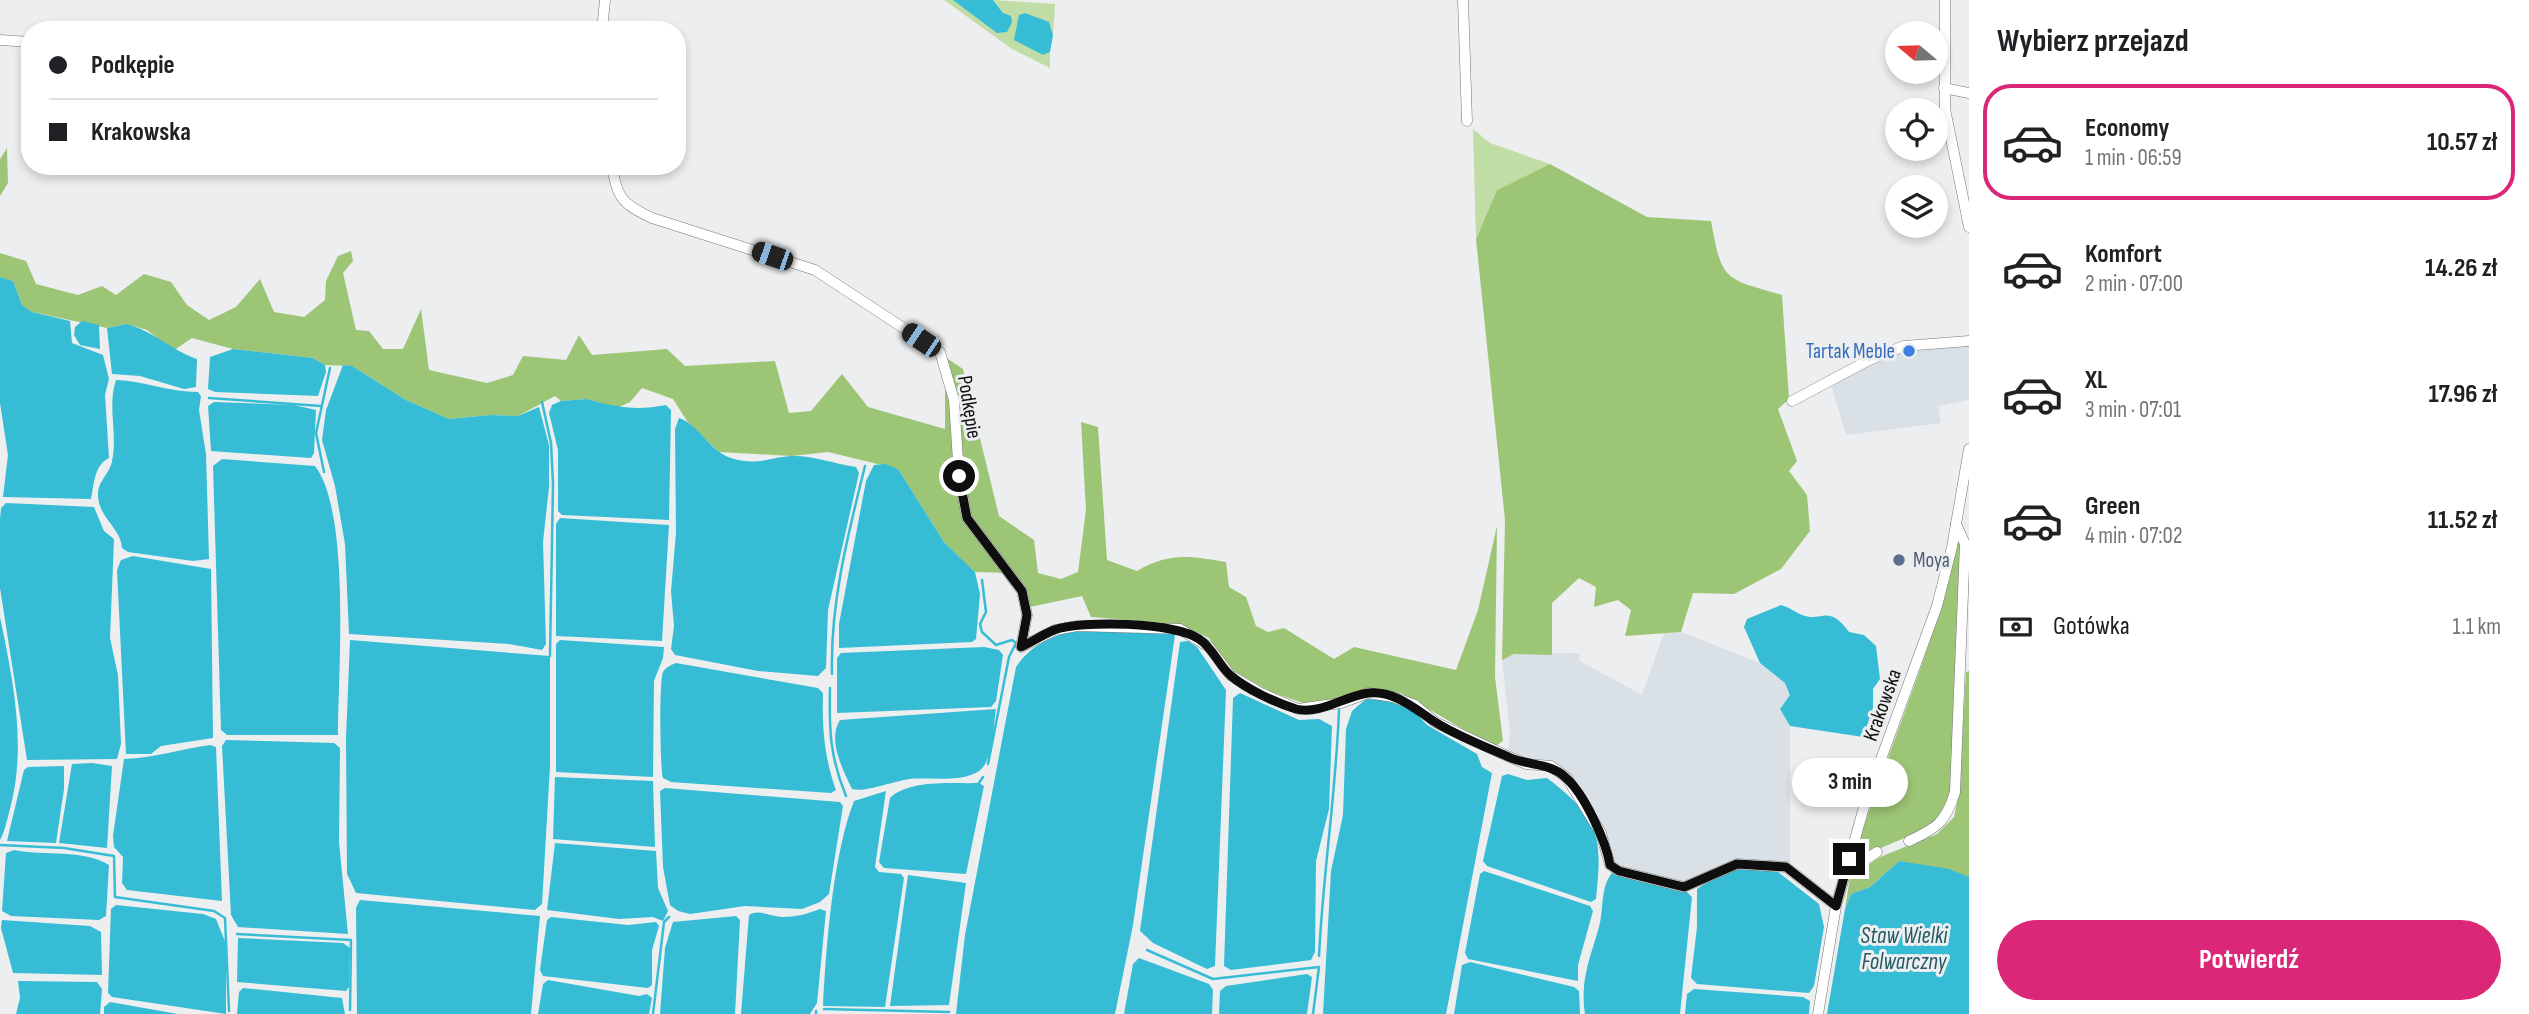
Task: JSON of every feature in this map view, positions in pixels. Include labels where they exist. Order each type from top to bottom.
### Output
[{"type":"street","points":[[603,21],[605,0]]},
{"type":"street","points":[[1463,0],[1467,121]]},
{"type":"street","points":[[1945,0],[1944,88],[1948,128],[1969,227]]},
{"type":"street","points":[[0,40],[21,41]]},
{"type":"street","points":[[1944,88],[1969,93]]},
{"type":"street","name":"Podkępie","points":[[613,175],[615,189],[627,206],[652,218],[815,271],[940,352],[954,400],[959,476],[967,518],[1022,591],[1027,615],[1021,647],[1055,630],[1077,625],[1180,629],[1209,647],[1230,675],[1261,693],[1298,709],[1341,703],[1368,693],[1393,696],[1415,705],[1435,722],[1505,755],[1526,764],[1551,766],[1567,778],[1601,833],[1610,865],[1619,871],[1684,887],[1737,864],[1786,867],[1836,906]]},
{"type":"street","points":[[1792,401],[1869,360],[1904,346],[1969,341]]},
{"type":"street","name":"Krakowska","points":[[1818,1014],[1836,906],[1866,800],[1937,606],[1956,524],[1969,449]]},
{"type":"street","points":[[1909,841],[1935,829],[1949,814],[1955,792],[1965,666],[1965,544],[1956,524]]},
{"type":"street","points":[[1845,873],[1877,852]]},
{"type":"shaded area","points":[[1969,343],[1969,400],[1938,406],[1941,423],[1846,435],[1831,384],[1905,348]]},
{"type":"shaded area","points":[[1681,632],[1760,663],[1785,683],[1791,694],[1780,709],[1790,726],[1790,865],[1736,862],[1691,884],[1621,870],[1613,863],[1568,777],[1508,753],[1510,731],[1502,660],[1514,654],[1579,653],[1580,661],[1642,695],[1664,633]]},
{"type":"green space","points":[[944,0],[953,0],[964,7],[1003,13],[993,0],[1055,4],[1053,35],[1049,22],[1042,55],[1050,52],[1050,68],[1012,49]]},
{"type":"green space","points":[[1473,129],[1490,143],[1550,164],[1497,190],[1476,239]]},
{"type":"green space","points":[[7,148],[8,183],[0,196],[0,159]]},
{"type":"green space","points":[[1550,164],[1647,217],[1711,221],[1719,256],[1729,274],[1748,285],[1782,295],[1789,399],[1778,409],[1797,461],[1789,471],[1807,495],[1810,531],[1781,569],[1734,594],[1693,593],[1681,632],[1625,636],[1631,610],[1618,600],[1594,607],[1596,587],[1579,578],[1552,603],[1552,655],[1514,654],[1502,660],[1505,520],[1476,239],[1497,190]]},
{"type":"green space","points":[[351,251],[353,261],[343,273],[356,330],[369,331],[383,349],[403,349],[421,309],[429,370],[487,383],[513,375],[523,356],[566,360],[579,335],[592,355],[667,349],[685,366],[775,361],[789,413],[811,411],[842,374],[868,407],[945,429],[945,357],[963,369],[999,516],[1034,540],[1038,573],[1061,579],[1078,572],[1086,510],[1081,422],[1098,427],[1107,560],[1137,571],[1170,558],[1201,558],[1226,562],[1229,587],[1246,597],[1256,626],[1268,632],[1284,628],[1334,659],[1354,647],[1456,670],[1478,610],[1497,526],[1495,677],[1503,741],[1494,747],[1401,693],[1365,688],[1338,700],[1309,705],[1271,692],[1229,668],[1209,638],[1179,624],[1091,617],[1082,596],[1030,607],[1024,587],[1009,573],[975,572],[944,542],[898,469],[828,452],[792,456],[719,452],[687,421],[673,399],[642,388],[630,402],[617,408],[587,399],[561,401],[555,396],[518,416],[490,415],[449,419],[406,400],[352,366],[325,365],[313,358],[233,349],[192,338],[173,351],[147,330],[127,324],[107,328],[32,312],[22,305],[13,281],[0,277],[0,253],[26,261],[36,284],[78,295],[102,286],[116,295],[144,274],[171,282],[187,305],[209,320],[236,307],[260,279],[274,312],[304,317],[325,300],[326,281],[338,256]]},
{"type":"green space","points":[[1958,542],[1962,546],[1953,792],[1946,813],[1933,826],[1876,850],[1852,865],[1922,664]]},
{"type":"green space","points":[[1969,671],[1969,877],[1899,861],[1870,887],[1851,894],[1845,909],[1850,877],[1880,857],[1937,834],[1954,817],[1959,794],[1966,672]]},
{"type":"water","points":[[953,0],[993,0],[1003,13],[1011,16],[1012,22],[1007,32],[997,33]]},
{"type":"water","points":[[1025,13],[1049,22],[1053,35],[1050,52],[1043,55],[1014,40],[1019,15]]},
{"type":"water","points":[[0,277],[13,281],[22,305],[32,312],[70,321],[72,343],[103,355],[109,379],[105,395],[109,458],[100,465],[91,499],[3,497],[8,455],[0,403]]},
{"type":"water","points":[[82,321],[99,325],[100,349],[80,345],[74,335],[75,327]]},
{"type":"water","points":[[127,324],[197,359],[196,387],[184,389],[140,376],[112,374],[107,328]]},
{"type":"water","points":[[233,349],[313,358],[325,365],[326,372],[318,396],[215,392],[208,389],[210,357]]},
{"type":"water","points":[[343,365],[352,366],[406,400],[449,419],[490,415],[518,416],[539,407],[549,445],[549,487],[543,542],[546,644],[542,650],[509,644],[349,634],[345,544],[335,486],[322,440],[326,410]]},
{"type":"water","points":[[116,380],[198,392],[201,396],[199,410],[206,454],[209,559],[193,561],[128,552],[122,548],[118,535],[102,511],[98,491],[109,470],[114,451],[112,400]]},
{"type":"water","points":[[587,399],[626,407],[666,405],[671,410],[669,520],[562,515],[558,511],[558,450],[549,413],[552,405],[561,401]]},
{"type":"water","points":[[214,402],[294,405],[316,410],[314,453],[311,458],[211,451],[208,406]]},
{"type":"water","points":[[679,418],[693,426],[723,455],[731,458],[755,461],[799,456],[856,467],[859,473],[828,610],[826,668],[818,676],[758,671],[675,655],[671,649],[674,626],[671,591],[676,533],[675,429]]},
{"type":"water","points":[[222,459],[315,466],[326,489],[334,519],[340,595],[338,735],[227,735],[221,730],[213,466]]},
{"type":"water","points":[[885,464],[898,469],[944,542],[975,572],[980,594],[976,639],[972,642],[839,648],[839,624],[866,481],[874,465]]},
{"type":"water","points":[[6,503],[94,507],[104,531],[114,539],[110,638],[118,675],[121,744],[117,759],[27,760],[0,588],[0,519],[1,508]]},
{"type":"water","points":[[560,518],[669,525],[662,641],[556,636],[556,524]]},
{"type":"water","points":[[133,556],[211,569],[213,738],[161,746],[151,754],[126,754],[117,570],[121,560]]},
{"type":"water","points":[[1781,605],[1809,617],[1835,618],[1849,632],[1864,635],[1876,646],[1880,679],[1873,689],[1873,708],[1863,737],[1790,726],[1780,709],[1790,695],[1785,683],[1760,663],[1744,627],[1747,619]]},
{"type":"water","points":[[0,617],[13,689],[18,737],[15,785],[0,840]]},
{"type":"water","points":[[1070,631],[1171,632],[1175,635],[1133,925],[1115,1014],[956,1014],[965,935],[1016,667],[1040,644]]},
{"type":"water","points":[[350,640],[550,656],[550,766],[542,904],[535,910],[356,893],[347,874],[346,738]]},
{"type":"water","points":[[560,640],[664,647],[663,658],[654,681],[653,777],[556,772],[556,644]]},
{"type":"water","points":[[1188,641],[1197,647],[1226,690],[1215,966],[1207,969],[1153,943],[1140,931],[1180,642]]},
{"type":"water","points":[[984,647],[999,650],[1003,655],[996,701],[991,707],[837,713],[837,658],[841,653]]},
{"type":"water","points":[[676,663],[818,688],[823,693],[825,742],[836,790],[831,793],[671,782],[663,778],[660,725],[662,679],[664,670]]},
{"type":"water","points":[[1240,693],[1299,720],[1319,719],[1332,726],[1329,809],[1316,861],[1315,952],[1311,960],[1231,970],[1224,966],[1233,698]]},
{"type":"water","points":[[1366,699],[1386,700],[1414,711],[1427,725],[1477,754],[1482,767],[1492,773],[1446,1014],[1323,1014],[1331,871],[1343,815],[1346,729],[1352,711]]},
{"type":"water","points":[[996,709],[988,759],[979,771],[972,775],[909,779],[857,790],[852,789],[844,773],[835,737],[840,720]]},
{"type":"water","points":[[226,740],[334,743],[340,748],[339,842],[348,934],[238,927],[231,915],[222,746]]},
{"type":"water","points":[[210,745],[216,747],[222,901],[127,890],[122,883],[123,857],[114,847],[113,836],[124,759]]},
{"type":"water","points":[[72,764],[112,766],[107,848],[59,843]]},
{"type":"water","points":[[64,766],[64,789],[56,843],[7,841],[24,770],[28,767]]},
{"type":"water","points":[[1508,774],[1527,780],[1547,778],[1578,805],[1587,817],[1594,829],[1599,858],[1596,899],[1591,902],[1487,866],[1483,861],[1502,776]]},
{"type":"water","points":[[555,777],[653,781],[655,847],[553,839]]},
{"type":"water","points":[[979,783],[984,786],[966,874],[884,868],[879,862],[890,798],[898,792],[920,785]]},
{"type":"water","points":[[665,788],[840,802],[843,806],[829,894],[820,902],[802,909],[745,906],[690,914],[678,911],[670,905],[663,867],[660,791]]},
{"type":"water","points":[[886,791],[875,867],[879,872],[901,874],[904,878],[885,1007],[823,1006],[832,901],[847,823],[854,801]]},
{"type":"water","points":[[555,843],[656,851],[658,888],[668,911],[663,921],[653,917],[619,919],[547,910]]},
{"type":"water","points":[[14,850],[76,855],[109,865],[106,916],[99,920],[11,916],[2,911],[6,853]]},
{"type":"water","name":"Staw Wielki Folwarczny","points":[[1899,861],[1949,869],[1969,877],[1969,1014],[1827,1014],[1845,909],[1851,894],[1870,887]]},
{"type":"water","points":[[1738,868],[1778,872],[1819,904],[1824,927],[1814,986],[1809,993],[1697,984],[1691,978],[1697,927],[1697,889],[1718,875]]},
{"type":"water","points":[[1484,871],[1590,906],[1593,911],[1578,965],[1578,981],[1468,959],[1465,953],[1480,874]]},
{"type":"water","points":[[1612,873],[1686,891],[1692,897],[1680,1014],[1585,1014],[1587,969],[1601,920],[1606,885]]},
{"type":"water","points":[[908,875],[966,883],[949,1005],[890,1006]]},
{"type":"water","points":[[360,900],[540,916],[531,1014],[357,1014],[356,908]]},
{"type":"water","points":[[116,905],[203,914],[216,919],[226,944],[226,1014],[112,997],[108,993],[111,909]]},
{"type":"water","points":[[820,909],[826,911],[817,1003],[810,1014],[741,1014],[749,915],[761,913],[782,917]]},
{"type":"water","points":[[736,916],[740,920],[735,1014],[660,1014],[665,948],[673,922]]},
{"type":"water","points":[[551,917],[628,925],[656,922],[659,926],[652,950],[652,985],[648,988],[543,976],[540,970],[547,920]]},
{"type":"water","points":[[2,920],[90,926],[101,932],[102,975],[13,973],[1,928]]},
{"type":"water","points":[[238,938],[343,943],[350,948],[349,987],[346,991],[237,982]]},
{"type":"water","points":[[1139,958],[1209,984],[1213,990],[1212,1014],[1124,1014],[1133,964]]},
{"type":"water","points":[[1470,962],[1574,987],[1579,991],[1580,1014],[1454,1014],[1462,965]]},
{"type":"water","points":[[1307,974],[1312,977],[1307,1014],[1219,1014],[1220,991],[1226,986]]},
{"type":"water","points":[[548,980],[639,996],[647,994],[652,998],[649,1014],[538,1014],[543,984]]},
{"type":"water","points":[[18,981],[97,982],[102,989],[100,1014],[16,1014],[20,998]]},
{"type":"water","points":[[243,988],[342,998],[345,1014],[237,1014],[239,992]]},
{"type":"water","points":[[1694,989],[1803,997],[1810,1001],[1809,1014],[1685,1014],[1687,994]]},
{"type":"water","points":[[110,1002],[178,1014],[104,1014],[104,1007]]},
{"type":"waterway","points":[[324,472],[316,433],[330,368]]},
{"type":"waterway","points":[[209,398],[321,406]]},
{"type":"waterway","points":[[542,402],[551,443],[553,484],[550,656]]},
{"type":"waterway","points":[[832,674],[837,595],[865,466]]},
{"type":"waterway","points":[[982,580],[986,612],[980,624],[982,632],[996,645],[1012,640],[1016,643],[1009,657],[988,764]]},
{"type":"waterway","points":[[830,688],[832,743],[846,796]]},
{"type":"waterway","points":[[1319,956],[1339,710]]},
{"type":"waterway","points":[[979,783],[983,777]]},
{"type":"waterway","points":[[0,845],[64,848],[114,856],[115,897],[214,911],[225,918],[229,1011]]},
{"type":"waterway","points":[[653,1014],[664,922],[669,917]]},
{"type":"waterway","points":[[237,934],[351,940],[350,1010]]},
{"type":"waterway","points":[[1147,950],[1213,979],[1319,967],[1313,1014]]},
{"type":"waterway","points":[[824,1009],[949,1012]]},
{"type":"place","name":"Tartak Meble","points":[[1909,351]]},
{"type":"place","name":"Moya","points":[[1899,560]]},
{"type":"route","points":[[959,476],[967,518],[1022,591],[1027,615],[1021,647],[1055,630],[1077,625],[1180,629],[1209,647],[1230,675],[1261,693],[1298,709],[1341,703],[1368,693],[1393,696],[1415,705],[1435,722],[1526,764],[1551,766],[1567,778],[1601,833],[1610,865],[1619,871],[1684,887],[1692,886],[1710,874],[1737,864],[1786,867],[1836,906],[1849,859]]}]
